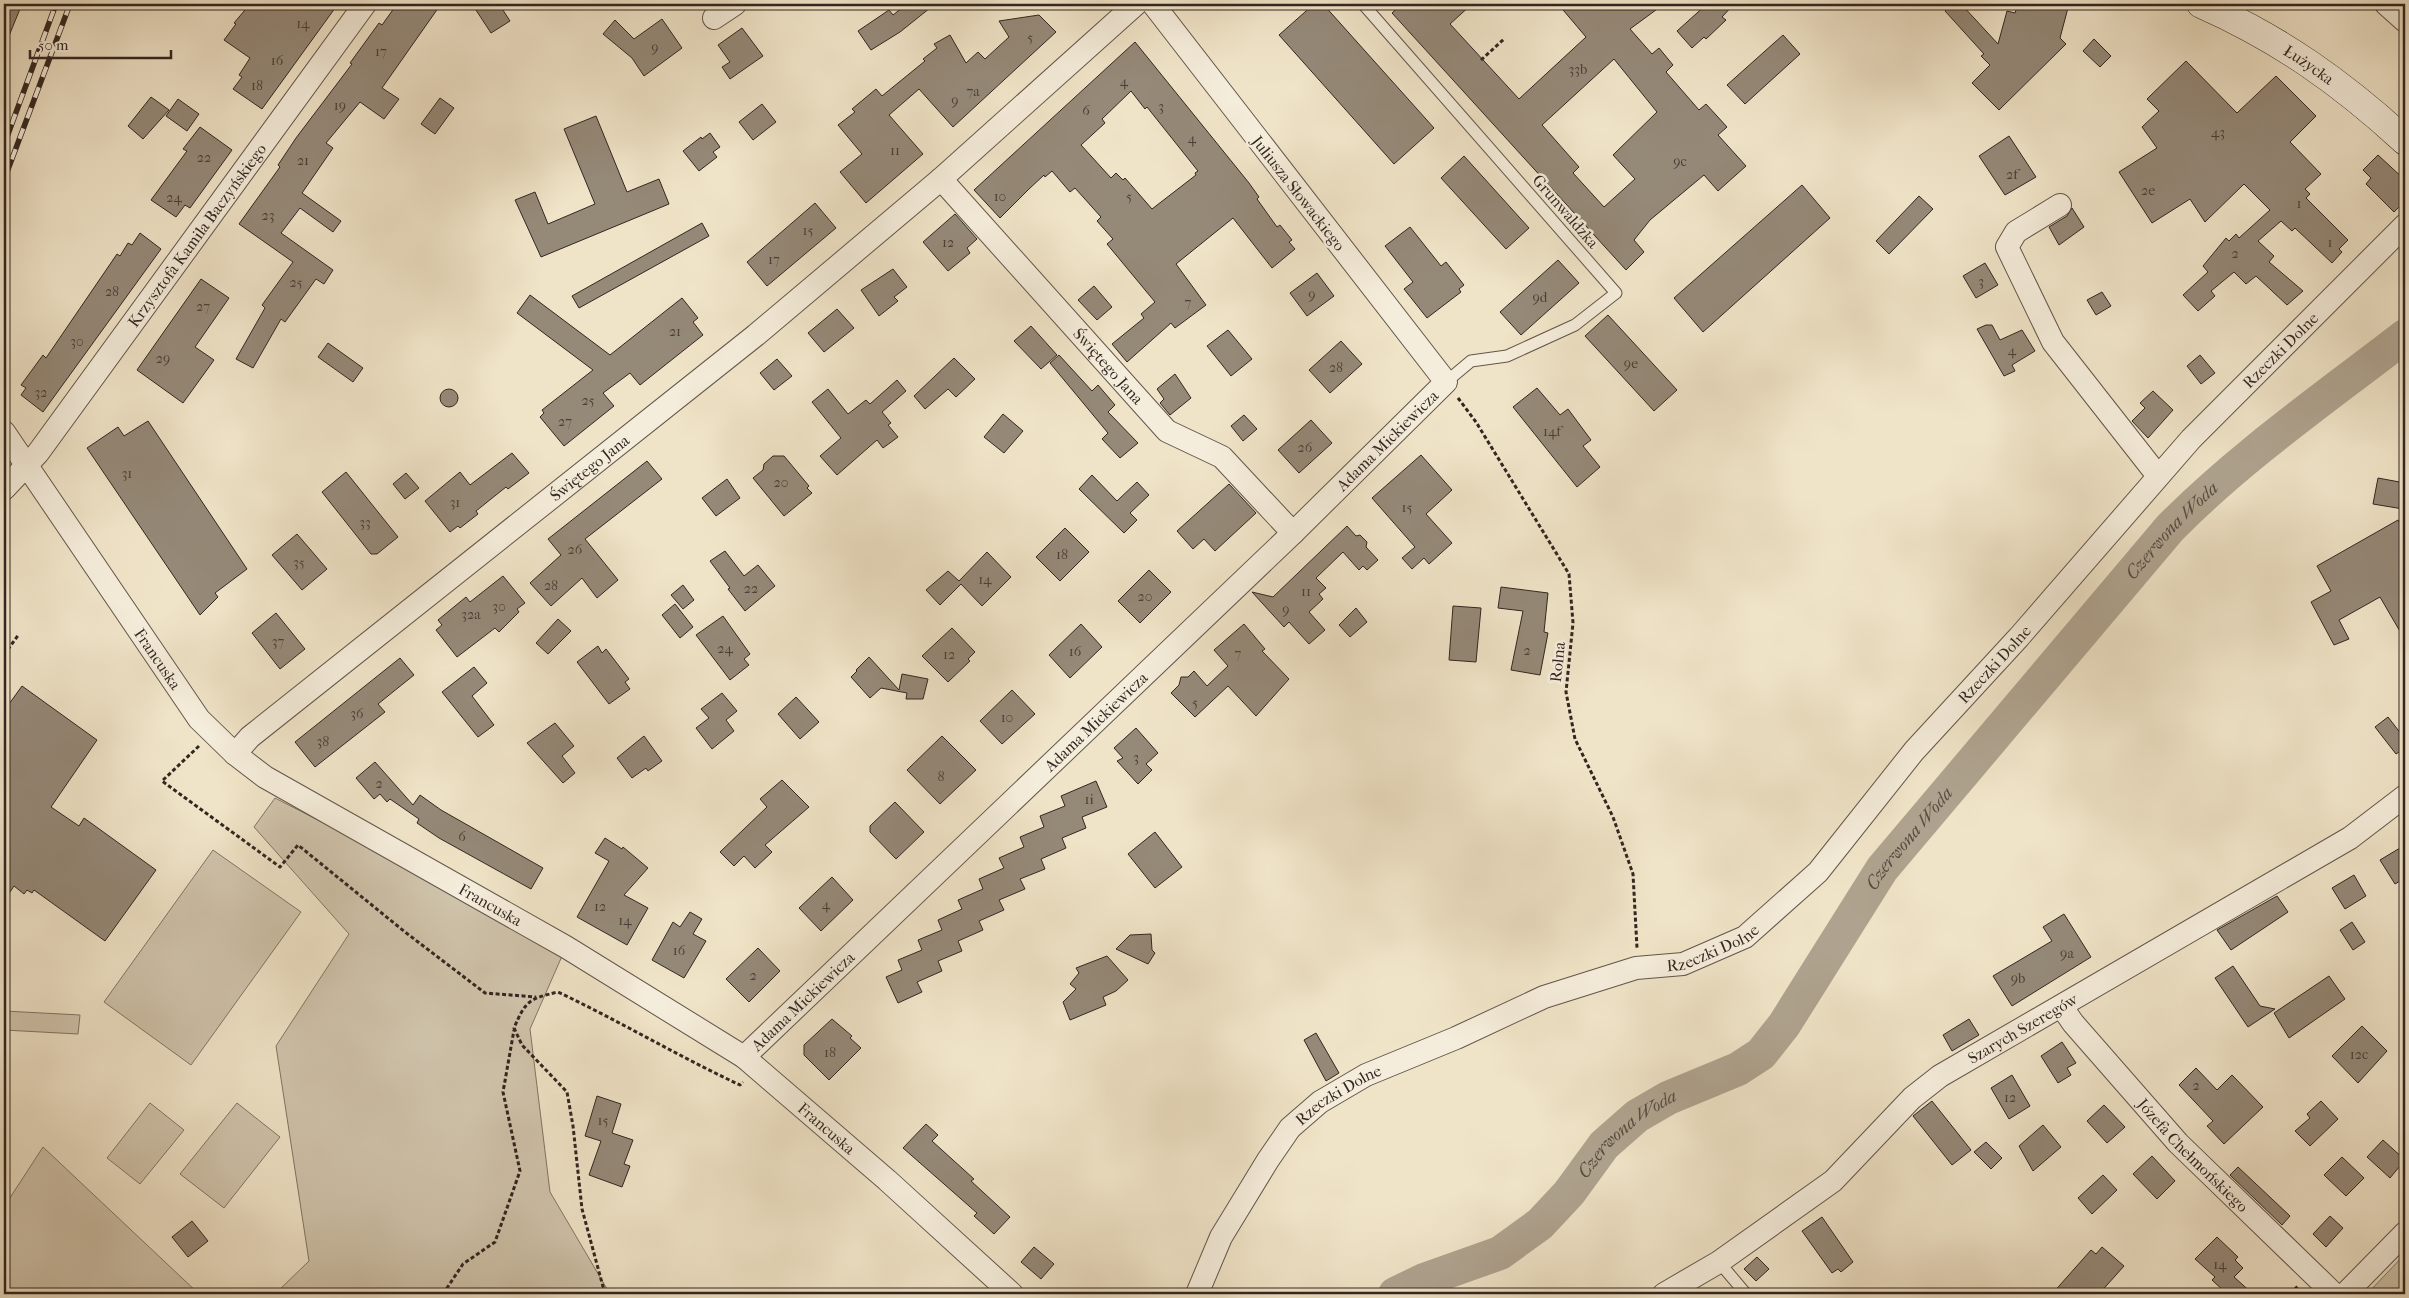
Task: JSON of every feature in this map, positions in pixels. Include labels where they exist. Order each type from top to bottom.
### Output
[{"type":"main road","name":"Łużycka","points":[[2201,4],[2276,40],[2314,65],[2354,95],[2405,141]]},
{"type":"street","name":"Krzysztofa Kamila Baczyńskiego","points":[[4,489],[38,452],[365,4]]},
{"type":"street","points":[[714,18],[735,4]]},
{"type":"street","name":"Świętego Jana","points":[[235,754],[250,737],[756,335],[941,179],[1136,4]]},
{"type":"street","name":"Juliusza Słowackiego","points":[[1153,4],[1446,382]]},
{"type":"street","points":[[2386,4],[2405,21]]},
{"type":"street","name":"Świętego Jana","points":[[941,179],[1167,431],[1222,457],[1293,534]]},
{"type":"street","points":[[2060,205],[2016,232],[2007,247],[2053,342],[2158,476]]},
{"type":"street","name":"Rzeczki Dolne","points":[[1198,1294],[1221,1238],[1268,1160],[1290,1128],[1320,1102],[1366,1075],[1456,1038],[1544,997],[1636,968],[1683,964],[1745,937],[1818,872],[1914,752],[2019,637],[2158,476],[2239,389],[2405,225]]},
{"type":"street","name":"Adama Mickiewicza","points":[[752,1064],[1446,382]]},
{"type":"street","name":"Francuska","points":[[4,432],[199,719],[235,754],[265,777],[566,947],[752,1064],[887,1180],[1012,1294]]},
{"type":"street","name":"Szarych Szeregów","points":[[1664,1294],[1719,1262],[1833,1181],[1912,1098],[1940,1076],[2062,1007],[2350,838],[2405,796]]},
{"type":"street","name":"Józefa Chełmońskiego","points":[[2062,1007],[2073,1023],[2178,1143],[2334,1294]]},
{"type":"street","points":[[2345,1294],[2405,1233]]},
{"type":"lane","name":"Grunwaldzka","points":[[1363,4],[1616,293],[1575,326],[1507,356],[1471,362],[1446,382]]},
{"type":"lane","points":[[1719,1262],[1746,1294]]},
{"type":"path","points":[[1481,60],[1504,39]]},
{"type":"path","name":"Rolna","points":[[1446,382],[1476,422],[1569,574],[1573,623],[1566,692],[1575,739],[1613,817],[1634,874],[1636,968]]},
{"type":"path","points":[[4,655],[19,634]]},
{"type":"path","points":[[200,745],[162,781],[280,867],[298,845],[405,932],[485,993],[536,998]]},
{"type":"path","points":[[443,1294],[463,1264],[495,1242],[520,1171],[503,1092],[514,1028],[523,1007],[536,998],[558,992],[610,1016],[740,1085],[752,1064]]},
{"type":"path","points":[[514,1028],[522,1045],[567,1092],[573,1126],[582,1209],[605,1294]]},
{"type":"shaded area","points":[[275,798],[566,947],[530,1029],[550,1192],[610,1294],[275,1294],[309,1261],[276,1046],[349,934],[254,827]]},
{"type":"shaded area","points":[[213,850],[301,912],[191,1065],[104,1002]]},
{"type":"shaded area","points":[[4,1011],[80,1015],[78,1034],[4,1030]]},
{"type":"shaded area","points":[[150,1103],[184,1130],[140,1184],[107,1158]]},
{"type":"shaded area","points":[[237,1103],[280,1137],[224,1208],[180,1174]]},
{"type":"shaded area","points":[[43,1147],[199,1294],[4,1294],[4,1207]]},
{"type":"shaded area","points":[[2405,1254],[2405,1294],[2367,1294]]},
{"type":"building","points":[[4,4],[22,4],[4,48]]},
{"type":"building","points":[[250,4],[338,4],[262,109],[233,89],[242,77],[239,75],[250,58],[224,40],[236,24],[234,23]]},
{"type":"building","points":[[397,4],[441,4],[382,88],[399,99],[384,119],[360,102],[326,143],[333,148],[302,193],[341,221],[333,232],[300,208],[281,233],[333,270],[324,284],[316,279],[285,322],[281,319],[253,368],[236,359],[265,308],[262,305],[293,262],[239,224],[280,167],[278,165],[296,138],[352,64],[350,63],[379,23],[382,25]]},
{"type":"building","points":[[472,4],[499,4],[510,21],[491,33]]},
{"type":"building","points":[[907,4],[935,4],[900,32],[871,50],[858,31],[889,10],[893,15]]},
{"type":"building","points":[[1314,4],[1323,4],[1434,128],[1394,164],[1279,35]]},
{"type":"building","points":[[1402,4],[1472,4],[1450,24],[1519,99],[1586,37],[1558,4],[1664,4],[1630,29],[1652,54],[1659,48],[1673,65],[1666,72],[1699,110],[1706,104],[1727,127],[1718,135],[1746,166],[1718,191],[1704,175],[1650,220],[1634,240],[1644,252],[1626,270],[1392,13]],"holes":[[[1614,59],[1657,112],[1613,155],[1635,179],[1604,207],[1573,173],[1579,167],[1542,125]]]},
{"type":"building","points":[[1707,4],[1734,4],[1722,17],[1726,20],[1706,39],[1704,37],[1692,48],[1677,31]]},
{"type":"building","points":[[1952,4],[1962,5],[1998,44],[2007,11],[2015,13],[2018,4],[2069,4],[2060,38],[2066,44],[1999,110],[1972,83],[1990,65],[1981,56],[1984,54],[1945,11]]},
{"type":"building","points":[[1039,15],[1056,32],[953,127],[919,89],[889,115],[923,154],[866,203],[840,172],[862,154],[838,125],[855,112],[852,109],[876,89],[882,96],[925,61],[923,59],[937,48],[934,44],[950,35],[966,63],[978,52],[985,59],[1009,37],[999,21]]},
{"type":"building","points":[[662,19],[682,48],[644,76],[632,58],[603,34],[615,20],[634,39]]},
{"type":"building","points":[[742,28],[763,56],[730,79],[722,67],[730,62],[718,45]]},
{"type":"building","points":[[1783,35],[1800,54],[1745,104],[1727,85]]},
{"type":"building","points":[[2094,39],[2111,56],[2100,67],[2083,51]]},
{"type":"building","points":[[1135,42],[1249,183],[1259,197],[1257,199],[1277,227],[1280,225],[1292,240],[1289,242],[1295,249],[1272,268],[1233,218],[1176,264],[1206,305],[1175,328],[1171,323],[1127,362],[1112,344],[1144,318],[1141,314],[1155,302],[1107,244],[1113,239],[1097,221],[1101,217],[1075,188],[1070,192],[1052,171],[1045,177],[1044,175],[1000,218],[974,190]],"holes":[[[1131,91],[1145,109],[1147,107],[1198,171],[1195,173],[1196,175],[1152,209],[1125,178],[1123,180],[1116,173],[1111,178],[1081,145],[1105,123],[1102,119]]]},
{"type":"building","points":[[2186,61],[2237,113],[2276,76],[2316,116],[2290,142],[2321,174],[2305,189],[2310,194],[2306,198],[2348,240],[2339,249],[2342,252],[2332,263],[2295,228],[2292,231],[2281,221],[2258,241],[2274,256],[2269,262],[2303,291],[2287,305],[2256,276],[2246,284],[2234,272],[2211,291],[2215,296],[2198,311],[2183,295],[2208,272],[2203,266],[2226,238],[2229,241],[2236,234],[2239,238],[2270,210],[2244,184],[2205,222],[2190,199],[2152,223],[2119,172],[2157,148],[2142,127],[2159,111],[2147,99]]},
{"type":"building","points":[[151,97],[169,110],[143,139],[128,126]]},
{"type":"building","points":[[440,98],[454,108],[435,134],[421,124]]},
{"type":"building","points":[[178,99],[199,114],[187,131],[166,116]]},
{"type":"building","points":[[762,104],[776,122],[753,140],[739,122]]},
{"type":"building","points":[[596,116],[627,192],[659,179],[669,204],[541,257],[515,200],[535,192],[548,224],[595,204],[564,129]]},
{"type":"building","points":[[200,127],[232,150],[190,208],[185,205],[176,217],[151,200],[187,151],[183,149]]},
{"type":"building","points":[[710,133],[720,147],[713,152],[717,157],[699,171],[683,151],[701,137],[702,139]]},
{"type":"building","points":[[2009,136],[2036,177],[2005,195],[1979,156]]},
{"type":"building","points":[[2378,155],[2405,180],[2405,201],[2394,212],[2366,184],[2371,178],[2363,170]]},
{"type":"building","points":[[1464,156],[1529,228],[1506,249],[1441,178]]},
{"type":"building","points":[[1802,185],[1830,218],[1703,332],[1674,298]]},
{"type":"building","points":[[1919,196],[1933,209],[1889,254],[1876,241]]},
{"type":"building","points":[[815,203],[836,228],[767,286],[747,262]]},
{"type":"building","points":[[2072,208],[2084,227],[2059,245],[2049,227],[2067,216]]},
{"type":"building","points":[[955,214],[977,239],[967,248],[970,253],[948,271],[923,242]]},
{"type":"building","points":[[702,223],[709,236],[579,308],[572,296]]},
{"type":"building","points":[[1410,227],[1441,266],[1446,262],[1464,285],[1459,289],[1461,292],[1427,318],[1404,289],[1413,282],[1385,246]]},
{"type":"building","points":[[140,233],[161,249],[43,412],[21,395],[26,388],[21,385],[43,355],[46,358],[117,254],[120,256],[128,243],[132,245]]},
{"type":"building","points":[[1558,260],[1579,283],[1521,335],[1500,312]]},
{"type":"building","points":[[1985,263],[1998,285],[1976,298],[1963,276]]},
{"type":"building","points":[[893,269],[907,287],[894,297],[898,301],[879,316],[861,290]]},
{"type":"building","points":[[1317,273],[1334,296],[1307,316],[1290,293]]},
{"type":"building","points":[[201,279],[229,298],[195,347],[214,360],[183,403],[137,370]]},
{"type":"building","points":[[1094,286],[1112,307],[1097,320],[1078,300]]},
{"type":"building","points":[[2102,292],[2111,306],[2096,315],[2087,300]]},
{"type":"building","points":[[530,295],[610,355],[682,298],[698,318],[693,322],[703,335],[640,385],[630,373],[603,393],[614,406],[564,446],[540,417],[544,413],[542,410],[593,370],[517,313]]},
{"type":"building","points":[[837,309],[854,328],[824,352],[808,333]]},
{"type":"building","points":[[1608,315],[1677,390],[1654,411],[1585,336]]},
{"type":"building","points":[[1986,325],[1992,325],[2000,340],[2022,330],[2035,351],[2012,365],[2015,371],[2004,376],[1977,329]]},
{"type":"building","points":[[1031,326],[1057,355],[1041,369],[1014,341]]},
{"type":"building","points":[[1228,330],[1252,359],[1231,376],[1207,346]]},
{"type":"building","points":[[1341,341],[1362,364],[1330,393],[1309,370]]},
{"type":"building","points":[[328,343],[363,368],[353,382],[318,357]]},
{"type":"building","points":[[1059,355],[1092,391],[1098,385],[1115,405],[1108,412],[1138,443],[1120,458],[1102,439],[1108,433],[1050,363]]},
{"type":"building","points":[[2200,355],[2215,373],[2201,384],[2187,366]]},
{"type":"building","points":[[954,358],[975,379],[956,397],[948,389],[925,409],[914,396]]},
{"type":"building","points":[[777,359],[792,376],[774,390],[760,373]]},
{"type":"building","points":[[1175,374],[1191,398],[1170,415],[1160,403],[1164,399],[1157,389]]},
{"type":"building","points":[[897,380],[906,391],[882,412],[891,423],[888,425],[898,437],[883,448],[877,440],[837,475],[820,456],[841,438],[812,402],[828,389],[848,414],[866,400],[870,404]]},
{"type":"building","points":[[1537,388],[1560,415],[1568,409],[1591,440],[1583,446],[1600,467],[1577,487],[1513,407]]},
{"type":"building","points":[[449,389],[455,392],[458,398],[455,404],[449,407],[443,404],[440,398],[443,392]]},
{"type":"building","points":[[2153,391],[2173,410],[2148,438],[2132,421],[2145,408],[2140,403]]},
{"type":"building","points":[[1003,414],[1023,431],[1004,453],[984,437]]},
{"type":"building","points":[[1244,415],[1257,429],[1243,441],[1231,426]]},
{"type":"building","points":[[1311,420],[1332,443],[1299,473],[1278,450]]},
{"type":"building","points":[[148,421],[247,569],[215,593],[218,597],[200,615],[87,448],[118,427],[124,436]]},
{"type":"building","points":[[512,453],[529,473],[508,489],[506,487],[476,511],[478,514],[460,528],[458,526],[450,532],[425,501],[460,472],[470,485]]},
{"type":"building","points":[[1421,455],[1452,490],[1426,514],[1452,543],[1429,564],[1424,558],[1412,569],[1402,558],[1415,547],[1372,498]]},
{"type":"building","points":[[773,456],[784,456],[809,486],[807,488],[812,493],[784,516],[753,478],[763,470],[764,464]]},
{"type":"building","points":[[647,461],[662,479],[585,539],[618,580],[597,598],[582,578],[551,606],[530,583],[561,555],[548,539]]},
{"type":"building","points":[[346,472],[398,537],[377,554],[371,554],[322,492]]},
{"type":"building","points":[[406,473],[419,488],[405,499],[393,484]]},
{"type":"building","points":[[1092,475],[1117,501],[1137,482],[1149,495],[1130,513],[1137,520],[1124,533],[1079,489]]},
{"type":"building","points":[[2378,478],[2405,483],[2405,505],[2403,509],[2373,504]]},
{"type":"building","points":[[727,479],[740,498],[716,516],[702,498]]},
{"type":"building","points":[[1229,484],[1256,513],[1215,551],[1204,539],[1193,549],[1177,531]]},
{"type":"building","points":[[2398,520],[2405,533],[2405,640],[2380,597],[2339,620],[2349,639],[2334,645],[2311,602],[2331,591],[2317,566]]},
{"type":"building","points":[[1347,526],[1356,536],[1360,535],[1367,542],[1366,547],[1378,560],[1367,570],[1363,566],[1359,570],[1343,552],[1316,578],[1326,588],[1319,594],[1323,599],[1309,612],[1325,630],[1309,644],[1289,622],[1284,627],[1252,592],[1273,597]]},
{"type":"building","points":[[1065,528],[1089,552],[1060,581],[1036,557]]},
{"type":"building","points":[[297,534],[327,569],[302,590],[272,555]]},
{"type":"building","points":[[725,551],[744,576],[758,565],[775,586],[745,611],[710,561]]},
{"type":"building","points":[[987,552],[1011,577],[982,606],[961,584],[940,605],[926,590],[948,571],[959,581]]},
{"type":"building","points":[[1149,570],[1171,592],[1140,623],[1118,601]]},
{"type":"building","points":[[503,576],[525,603],[517,609],[519,612],[499,632],[495,628],[457,657],[436,630],[442,625],[438,620],[466,597],[470,602]]},
{"type":"building","points":[[683,585],[694,600],[683,609],[671,595]]},
{"type":"building","points":[[1501,587],[1548,593],[1544,632],[1548,633],[1540,675],[1511,670],[1523,611],[1498,608]]},
{"type":"building","points":[[675,604],[693,627],[680,638],[662,615]]},
{"type":"building","points":[[1453,606],[1481,608],[1476,662],[1449,660]]},
{"type":"building","points":[[1356,608],[1367,622],[1350,637],[1339,625]]},
{"type":"building","points":[[276,613],[305,649],[280,669],[252,633]]},
{"type":"building","points":[[723,616],[750,654],[744,659],[749,665],[730,680],[696,635]]},
{"type":"building","points":[[558,619],[571,631],[548,654],[536,643]]},
{"type":"building","points":[[1081,624],[1102,647],[1070,678],[1049,655]]},
{"type":"building","points":[[1244,624],[1265,649],[1262,651],[1289,679],[1256,716],[1228,686],[1195,717],[1171,693],[1179,685],[1181,677],[1188,677],[1194,671],[1207,686],[1228,666],[1214,650]]},
{"type":"building","points":[[952,628],[975,652],[968,659],[970,661],[948,682],[922,656]]},
{"type":"building","points":[[598,646],[602,653],[606,649],[629,679],[625,682],[630,689],[609,704],[577,662]]},
{"type":"building","points":[[869,657],[899,690],[902,674],[928,679],[923,699],[906,699],[907,693],[881,688],[870,698],[851,677]]},
{"type":"building","points":[[400,658],[414,675],[378,704],[385,712],[315,767],[295,742]]},
{"type":"building","points":[[474,667],[487,683],[472,696],[494,725],[478,737],[442,692]]},
{"type":"building","points":[[22,686],[97,740],[51,807],[79,826],[84,818],[156,870],[105,941],[34,890],[32,893],[27,890],[24,894],[14,886],[4,901],[4,711]]},
{"type":"building","points":[[1012,690],[1035,714],[1002,744],[980,721]]},
{"type":"building","points":[[722,693],[737,711],[726,720],[734,731],[712,749],[696,728],[709,718],[701,709]]},
{"type":"building","points":[[796,697],[819,722],[800,739],[778,714]]},
{"type":"building","points":[[2388,717],[2405,739],[2405,748],[2396,754],[2375,727]]},
{"type":"building","points":[[555,723],[574,746],[562,756],[575,773],[563,783],[527,743]]},
{"type":"building","points":[[1136,728],[1158,753],[1146,764],[1152,770],[1138,784],[1117,761],[1123,758],[1114,748]]},
{"type":"building","points":[[644,736],[662,761],[648,771],[646,768],[632,778],[617,758]]},
{"type":"building","points":[[942,736],[976,770],[940,804],[907,770]]},
{"type":"building","points":[[375,762],[413,805],[420,795],[441,810],[543,868],[531,889],[439,838],[417,823],[419,819],[390,799],[387,802],[380,794],[374,799],[356,778]]},
{"type":"building","points":[[782,780],[809,807],[765,845],[772,852],[755,868],[744,856],[734,866],[720,852],[767,807],[760,799]]},
{"type":"building","points":[[1096,781],[1107,807],[1082,817],[1086,828],[1062,838],[1066,848],[1041,859],[1045,869],[1020,879],[1025,889],[999,900],[1004,910],[979,921],[983,930],[958,941],[962,951],[938,961],[942,971],[917,982],[922,992],[898,1003],[886,977],[902,970],[898,960],[922,950],[918,940],[942,930],[938,920],[962,909],[958,900],[983,889],[979,879],[1004,868],[999,858],[1024,847],[1020,837],[1044,827],[1040,816],[1065,806],[1061,796]]},
{"type":"building","points":[[895,802],[924,832],[896,859],[870,832],[870,826]]},
{"type":"building","points":[[1155,832],[1182,867],[1155,888],[1128,854]]},
{"type":"building","points":[[605,838],[622,849],[623,847],[648,868],[624,895],[648,908],[627,945],[577,917],[609,861],[595,853]]},
{"type":"building","points":[[2405,845],[2405,878],[2395,884],[2380,860]]},
{"type":"building","points":[[2354,875],[2366,896],[2345,909],[2332,888]]},
{"type":"building","points":[[832,877],[853,900],[821,931],[799,908]]},
{"type":"building","points":[[2277,896],[2288,912],[2231,950],[2217,930]]},
{"type":"building","points":[[690,912],[702,919],[693,934],[706,941],[684,978],[652,960],[673,922],[680,927]]},
{"type":"building","points":[[2064,914],[2091,957],[2012,1006],[1993,976],[2052,941],[2043,927]]},
{"type":"building","points":[[2352,922],[2365,942],[2353,950],[2340,930]]},
{"type":"building","points":[[1151,934],[1152,950],[1155,953],[1148,964],[1116,949],[1130,935]]},
{"type":"building","points":[[758,948],[780,971],[749,1002],[726,979]]},
{"type":"building","points":[[1107,956],[1128,980],[1116,991],[1103,997],[1106,1005],[1070,1020],[1063,1002],[1076,989],[1070,984],[1079,973],[1076,968]]},
{"type":"building","points":[[2233,966],[2260,1006],[2275,1009],[2248,1027],[2215,978]]},
{"type":"building","points":[[2329,976],[2345,999],[2289,1038],[2274,1013]]},
{"type":"building","points":[[832,1019],[852,1036],[850,1038],[861,1048],[829,1080],[804,1055],[804,1045]]},
{"type":"building","points":[[1969,1019],[1979,1035],[1952,1051],[1943,1035]]},
{"type":"building","points":[[2362,1026],[2387,1051],[2358,1083],[2332,1056]]},
{"type":"building","points":[[1316,1033],[1339,1073],[1326,1081],[1304,1040]]},
{"type":"building","points":[[2062,1042],[2076,1063],[2067,1068],[2071,1075],[2058,1083],[2041,1056]]},
{"type":"building","points":[[2196,1068],[2217,1090],[2232,1075],[2263,1107],[2224,1144],[2207,1126],[2213,1121],[2179,1085]]},
{"type":"building","points":[[2012,1075],[2030,1106],[2009,1119],[1991,1088]]},
{"type":"building","points":[[597,1096],[621,1104],[612,1133],[633,1140],[624,1164],[630,1166],[622,1187],[589,1175],[601,1141],[585,1136]]},
{"type":"building","points":[[1932,1101],[1971,1150],[1952,1165],[1913,1116]]},
{"type":"building","points":[[2321,1101],[2338,1119],[2310,1146],[2295,1131],[2310,1118],[2307,1114]]},
{"type":"building","points":[[2104,1105],[2125,1127],[2107,1143],[2087,1121]]},
{"type":"building","points":[[926,1124],[938,1135],[932,1141],[974,1179],[971,1181],[1010,1217],[994,1234],[974,1216],[977,1213],[903,1148]]},
{"type":"building","points":[[2043,1125],[2061,1147],[2033,1171],[2019,1146]]},
{"type":"building","points":[[2383,1140],[2405,1160],[2390,1178],[2367,1157]]},
{"type":"building","points":[[1986,1142],[2002,1158],[1991,1169],[1974,1152]]},
{"type":"building","points":[[2152,1156],[2175,1181],[2157,1199],[2133,1174]]},
{"type":"building","points":[[2342,1157],[2364,1178],[2346,1196],[2324,1175]]},
{"type":"building","points":[[2238,1167],[2290,1216],[2282,1225],[2230,1175]]},
{"type":"building","points":[[2103,1175],[2117,1190],[2092,1214],[2078,1198]]},
{"type":"building","points":[[2330,1216],[2343,1228],[2326,1247],[2313,1234]]},
{"type":"building","points":[[1822,1217],[1853,1262],[1841,1272],[1838,1269],[1832,1273],[1802,1231]]},
{"type":"building","points":[[192,1221],[208,1241],[188,1257],[172,1237]]},
{"type":"building","points":[[2217,1237],[2238,1257],[2235,1260],[2243,1268],[2234,1277],[2253,1294],[2227,1294],[2212,1280],[2215,1277],[2195,1259]]},
{"type":"building","points":[[1034,1247],[1054,1264],[1041,1279],[1021,1262]]},
{"type":"building","points":[[2102,1247],[2124,1266],[2099,1294],[2052,1294],[2091,1250],[2096,1254]]},
{"type":"building","points":[[1757,1257],[1769,1269],[1756,1281],[1744,1269]]},
{"type":"waterway","name":"Czerwona Woda","points":[[1395,1294],[1424,1280],[1500,1253],[1540,1224],[1569,1193],[1604,1145],[1637,1116],[1668,1098],[1738,1069],[1761,1054],[1784,1025],[1882,869],[2170,528],[2225,476],[2254,452],[2405,336]]},
{"type":"railway","points":[[4,145],[56,4]]},
{"type":"railway","points":[[4,180],[70,4]]}]
